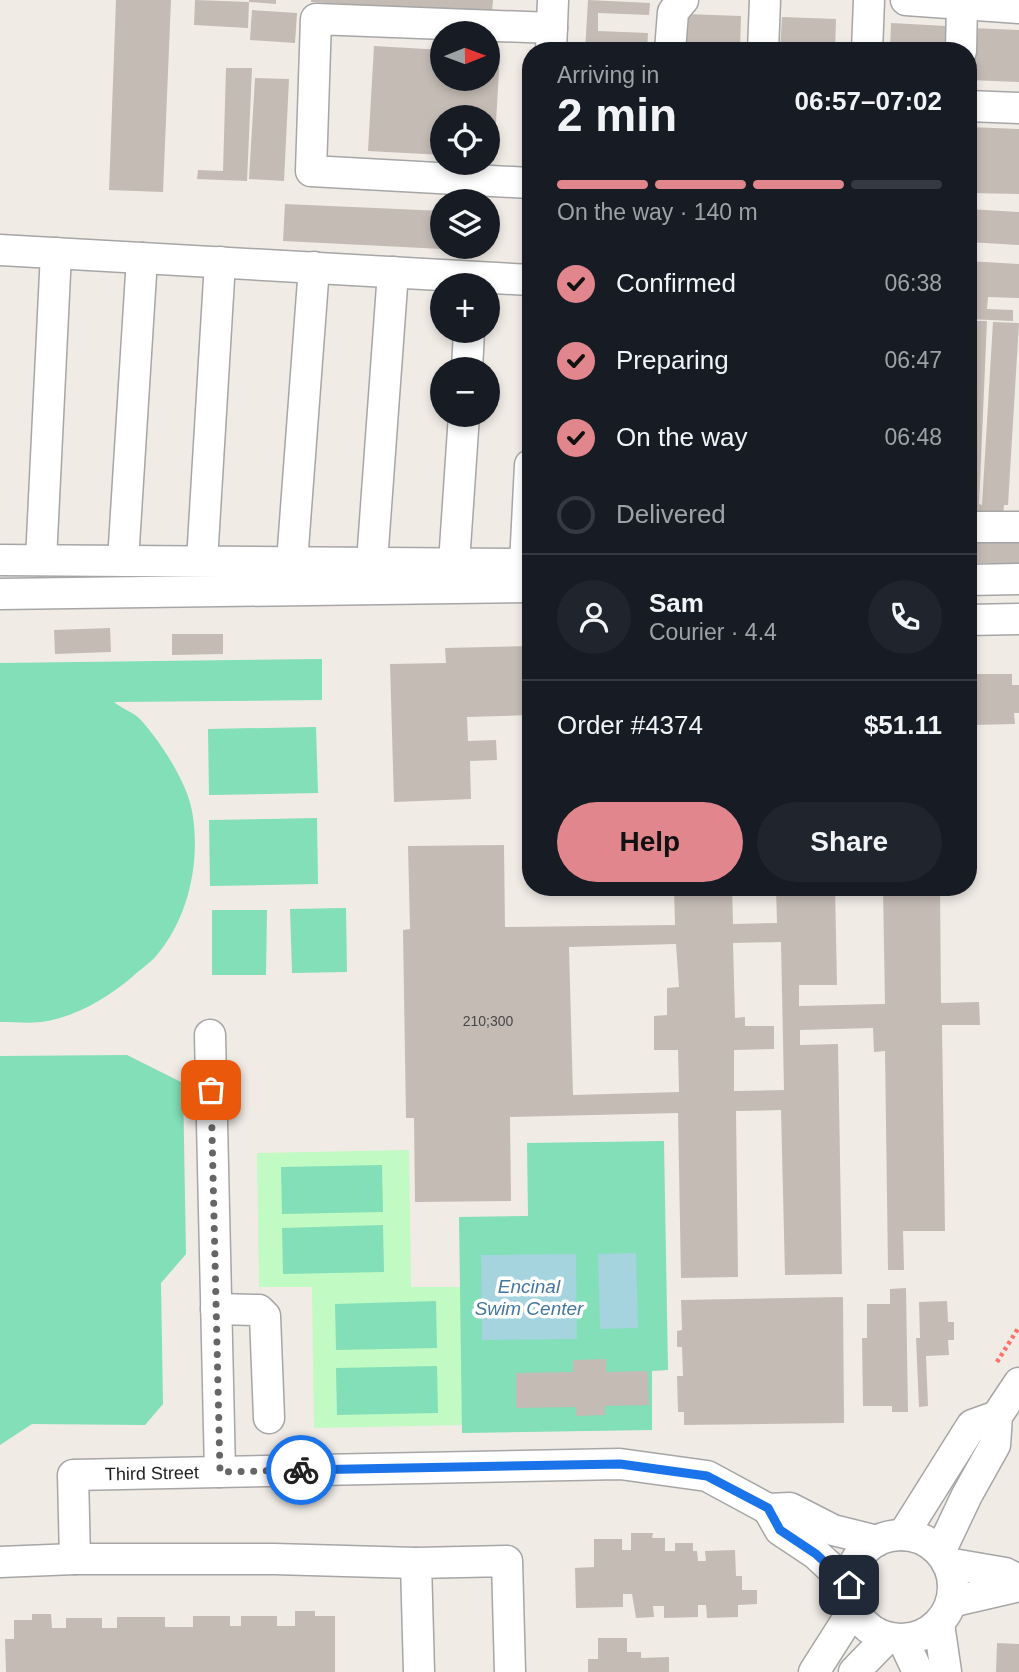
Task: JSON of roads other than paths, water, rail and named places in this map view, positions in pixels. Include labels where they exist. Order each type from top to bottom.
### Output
[{"type":"street","points":[[671,42],[673,12],[683,0]]},
{"type":"street","points":[[764,42],[765,0]]},
{"type":"street","points":[[868,42],[870,0]]},
{"type":"street","points":[[906,0],[1019,8]]},
{"type":"street","points":[[961,42],[962,4]]},
{"type":"street","points":[[522,183],[312,171],[316,19],[552,26]]},
{"type":"street","points":[[977,106],[1019,108]]},
{"type":"street","points":[[0,250],[314,267],[430,276]]},
{"type":"street","points":[[41,560],[56,253]]},
{"type":"street","points":[[123,561],[142,258]]},
{"type":"street","points":[[202,561],[220,262]]},
{"type":"street","points":[[292,562],[314,267]]},
{"type":"street","points":[[372,562],[393,272]]},
{"type":"street","points":[[500,280],[522,279]]},
{"type":"street","points":[[454,563],[463,427]]},
{"type":"street","points":[[977,527],[1019,527]]},
{"type":"street","points":[[0,560],[454,563],[522,574]]},
{"type":"street","points":[[0,594],[522,575]]},
{"type":"street","points":[[977,580],[1019,579]]},
{"type":"street","points":[[977,620],[1019,619]]},
{"type":"street","points":[[210,1035],[220,1472]]},
{"type":"street","points":[[216,1309],[259,1310],[265,1316],[269,1418]]},
{"type":"street","points":[[946,1672],[945,1613],[954,1589],[944,1557],[967,1495],[995,1445],[997,1416],[1019,1383]]},
{"type":"street","points":[[814,1672],[852,1597],[853,1567],[863,1552],[890,1538],[972,1425],[997,1416]]},
{"type":"street","name":"Third Street","points":[[75,1559],[73,1475],[620,1464],[707,1476],[768,1508],[790,1508],[833,1530],[890,1538]]},
{"type":"street","name":"Third Street","points":[[768,1508],[780,1530],[816,1554],[852,1597]]},
{"type":"street","points":[[890,1538],[929,1543],[944,1557],[1005,1573],[1019,1580]]},
{"type":"street","points":[[0,1562],[75,1559],[261,1559],[416,1563],[507,1561],[510,1672]]},
{"type":"street","points":[[416,1563],[419,1672]]},
{"type":"street","points":[[852,1597],[868,1627],[895,1639],[917,1637],[945,1613],[1019,1587]]},
{"type":"street","points":[[854,1672],[895,1639]]},
{"type":"street","points":[[895,1639],[918,1672]]},
{"type":"water","points":[[636,1253],[638,1328],[600,1329],[598,1254]]},
{"type":"water","name":"Encinal Swim Center","points":[[576,1254],[577,1339],[482,1340],[481,1255]]}]
